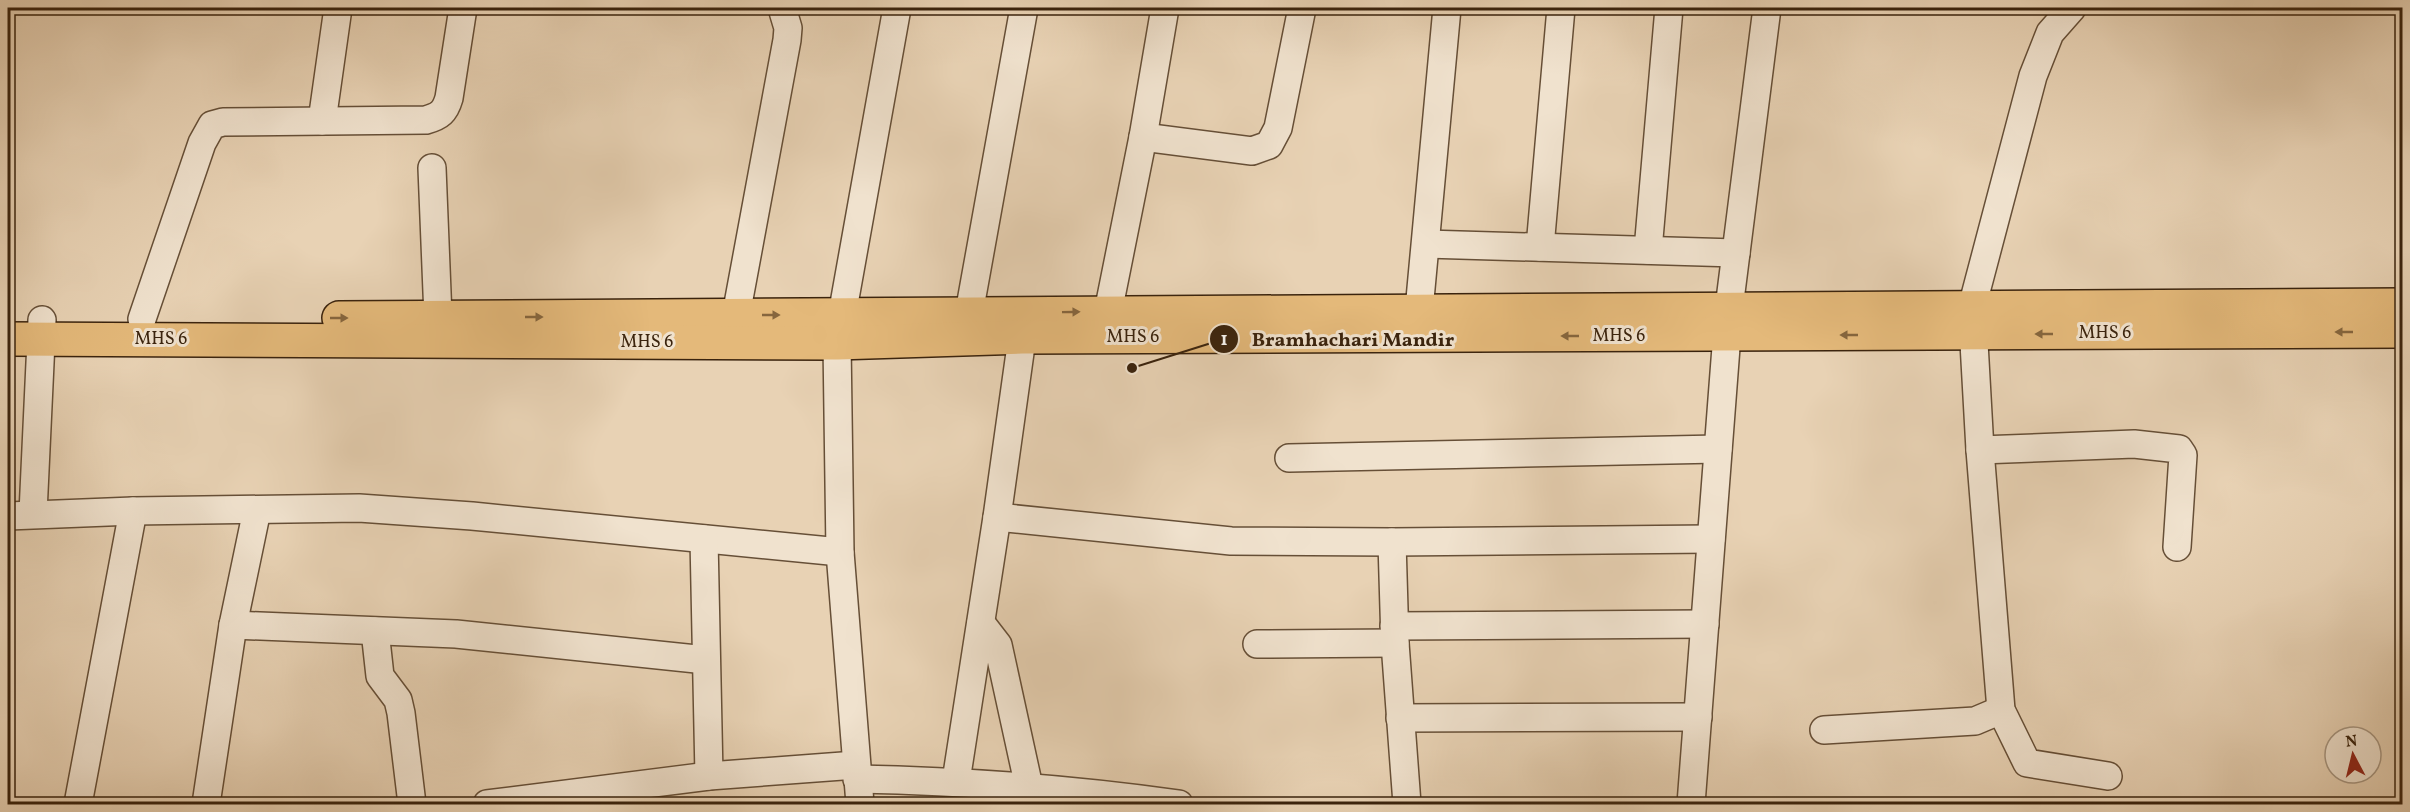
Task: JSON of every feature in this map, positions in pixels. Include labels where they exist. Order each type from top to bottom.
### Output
[{"type":"main road","points":[[8,320],[41,329],[142,320],[736,315],[839,329],[969,314],[1024,325],[1108,312],[1419,310],[1728,322],[1973,321],[2403,305]]},
{"type":"main road","name":"MHS 6","points":[[1973,321],[2403,331]]},
{"type":"main road","name":"MHS 6","points":[[8,339],[41,329],[839,329],[1024,325],[1728,322]]},
{"type":"street","points":[[322,121],[338,8]]},
{"type":"street","points":[[142,320],[202,143],[212,124],[426,120],[438,117],[446,110],[449,98],[463,8]]},
{"type":"street","points":[[736,315],[787,40],[788,28],[782,8]]},
{"type":"street","points":[[858,783],[840,552],[839,329],[897,8]]},
{"type":"street","points":[[969,314],[1024,8]]},
{"type":"street","points":[[1108,312],[1143,137],[1165,8]]},
{"type":"street","points":[[1143,137],[1252,151],[1269,145],[1278,128],[1302,8]]},
{"type":"street","points":[[1419,310],[1447,8]]},
{"type":"street","points":[[1540,248],[1561,8]]},
{"type":"street","points":[[1648,250],[1669,8]]},
{"type":"street","points":[[1691,804],[1728,322],[1767,8]]},
{"type":"street","points":[[2072,8],[2050,33],[2032,76],[1973,321],[1980,450],[2001,710],[2027,763],[2108,776]]},
{"type":"street","points":[[432,168],[438,317]]},
{"type":"street","points":[[1426,244],[1736,253]]},
{"type":"street","points":[[956,781],[1024,325]]},
{"type":"street","points":[[41,329],[20,514],[359,508],[840,552]]},
{"type":"street","points":[[1980,450],[2133,444],[2179,449],[2183,455],[2176,547]]},
{"type":"street","points":[[1289,458],[1718,448]]},
{"type":"street","points":[[206,804],[233,625],[257,510]]},
{"type":"street","points":[[78,804],[133,511]]},
{"type":"street","points":[[997,518],[1231,541],[1712,539]]},
{"type":"street","points":[[704,539],[709,776]]},
{"type":"street","points":[[1392,542],[1394,634],[1407,804]]},
{"type":"street","points":[[981,623],[1000,652],[1029,787]]},
{"type":"street","points":[[1257,644],[1394,634],[1705,624]]},
{"type":"street","points":[[233,625],[456,634],[706,660]]},
{"type":"street","points":[[375,631],[380,676],[398,700],[401,713],[412,804]]},
{"type":"street","points":[[1824,730],[1975,721],[2001,710]]},
{"type":"street","points":[[1400,718],[1698,717]]},
{"type":"street","points":[[492,804],[709,776],[858,783],[956,781],[1179,804]]},
{"type":"place","name":"Bramhachari Mandir","points":[[1132,368]]}]
